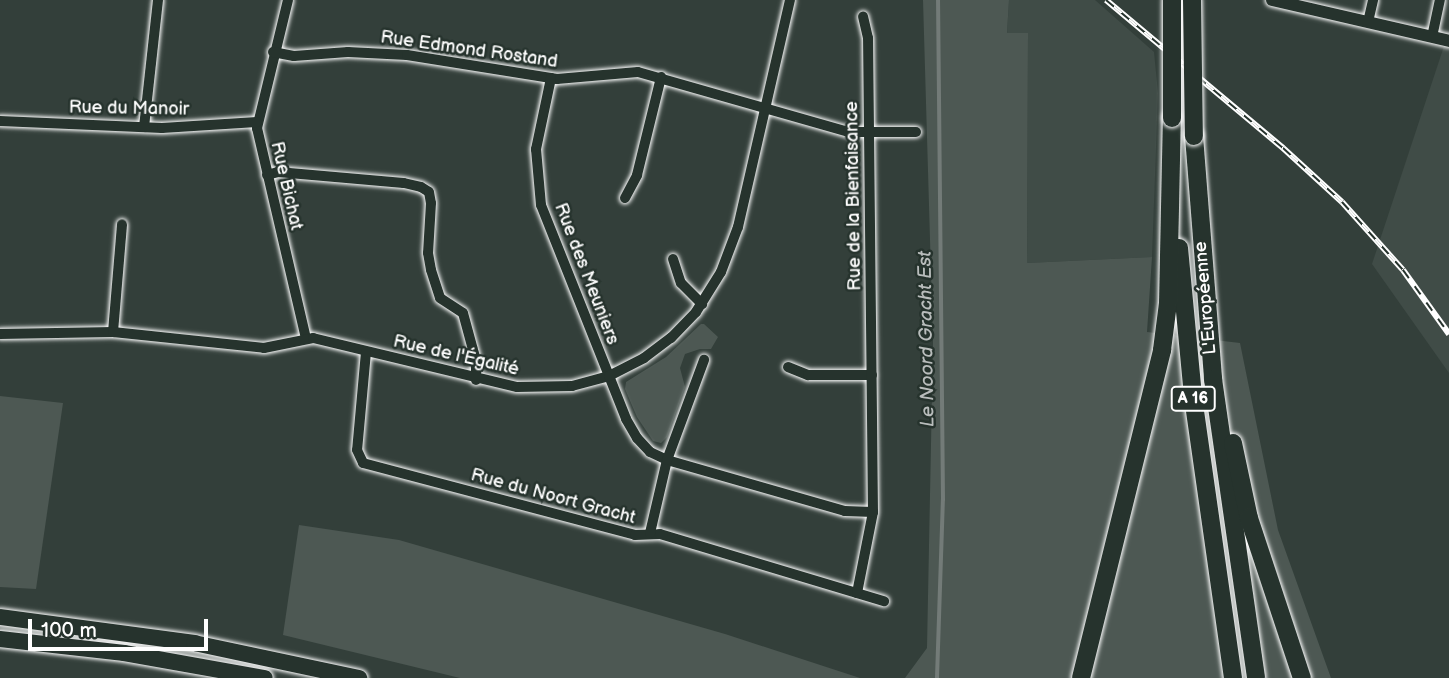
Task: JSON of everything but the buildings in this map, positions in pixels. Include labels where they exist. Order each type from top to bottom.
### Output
[{"type":"highway","name":"L'Européenne","points":[[1172,0],[1172,118],[1187,348],[1233,678]]},
{"type":"highway","name":"L'Européenne","points":[[1192,0],[1195,136],[1205,293],[1214,387],[1256,678]]},
{"type":"highway","points":[[1081,678],[1162,350],[1168,303],[1172,118]]},
{"type":"highway","points":[[1205,293],[1249,518],[1302,678]]},
{"type":"highway","points":[[0,617],[194,643],[359,678]]},
{"type":"highway","points":[[0,639],[135,655],[265,678]]},
{"type":"street","points":[[144,127],[158,0]]},
{"type":"street","name":"Rue Bichat","points":[[288,0],[257,122],[306,338]]},
{"type":"street","name":"Rue de l'Égalité","points":[[0,334],[113,332],[253,348],[285,346],[306,338],[509,387],[554,388],[609,376],[659,348],[702,304],[717,281],[732,246],[790,0]]},
{"type":"street","points":[[1272,0],[1449,41]]},
{"type":"street","points":[[1368,22],[1373,0]]},
{"type":"street","points":[[1432,37],[1440,0]]},
{"type":"street","name":"Rue de la Bienfaisance","points":[[857,593],[873,512],[869,133],[867,38],[863,17]]},
{"type":"street","name":"Rue Edmond Rostand","points":[[273,52],[294,56],[348,52],[407,55],[551,78],[627,71],[661,76],[848,132],[916,132]]},
{"type":"street","points":[[625,198],[637,175],[661,76]]},
{"type":"street","name":"Rue des Meuniers","points":[[551,78],[536,143],[539,194],[546,221],[637,438],[650,452],[667,460],[845,511],[873,512]]},
{"type":"street","name":"Rue du Manoir","points":[[0,121],[144,127],[257,122]]},
{"type":"street","points":[[267,175],[278,172],[390,181],[425,189],[430,197],[428,253],[435,285],[440,298],[457,306],[463,313],[477,361],[476,380]]},
{"type":"street","points":[[113,332],[122,224]]},
{"type":"street","points":[[673,259],[681,282],[702,304]]},
{"type":"street","name":"Rue du Noort Gracht","points":[[366,352],[357,450],[363,463],[635,535],[650,533],[884,601]]},
{"type":"street","points":[[650,533],[667,460],[704,360]]},
{"type":"street","points":[[788,367],[808,375],[872,375]]},
{"type":"shaded area","points":[[923,0],[1009,0],[1007,33],[1028,33],[1027,263],[1152,257],[1147,332],[1240,343],[1278,530],[1331,678],[905,678],[927,648],[933,342]]},
{"type":"shaded area","points":[[1009,0],[1095,0],[1154,52],[1158,93],[1152,257],[1027,263],[1028,33],[1007,34]]},
{"type":"shaded area","points":[[1449,31],[1449,373],[1372,264]]},
{"type":"shaded area","points":[[701,324],[718,337],[711,349],[685,354],[680,368],[685,387],[667,437],[661,443],[653,441],[637,417],[625,389],[626,382],[666,357]]},
{"type":"shaded area","points":[[0,396],[63,403],[36,589],[0,587]]},
{"type":"shaded area","points":[[299,525],[399,540],[725,634],[860,678],[460,678],[283,635]]},
{"type":"shaded area","points":[[0,624],[140,641],[259,662],[258,668],[127,645],[0,631]]},
{"type":"waterway","name":"Le Noord Gracht Est","points":[[937,678],[943,500],[938,0]]},
{"type":"railway","points":[[1106,0],[1283,148],[1342,202],[1403,270],[1449,334]]}]
